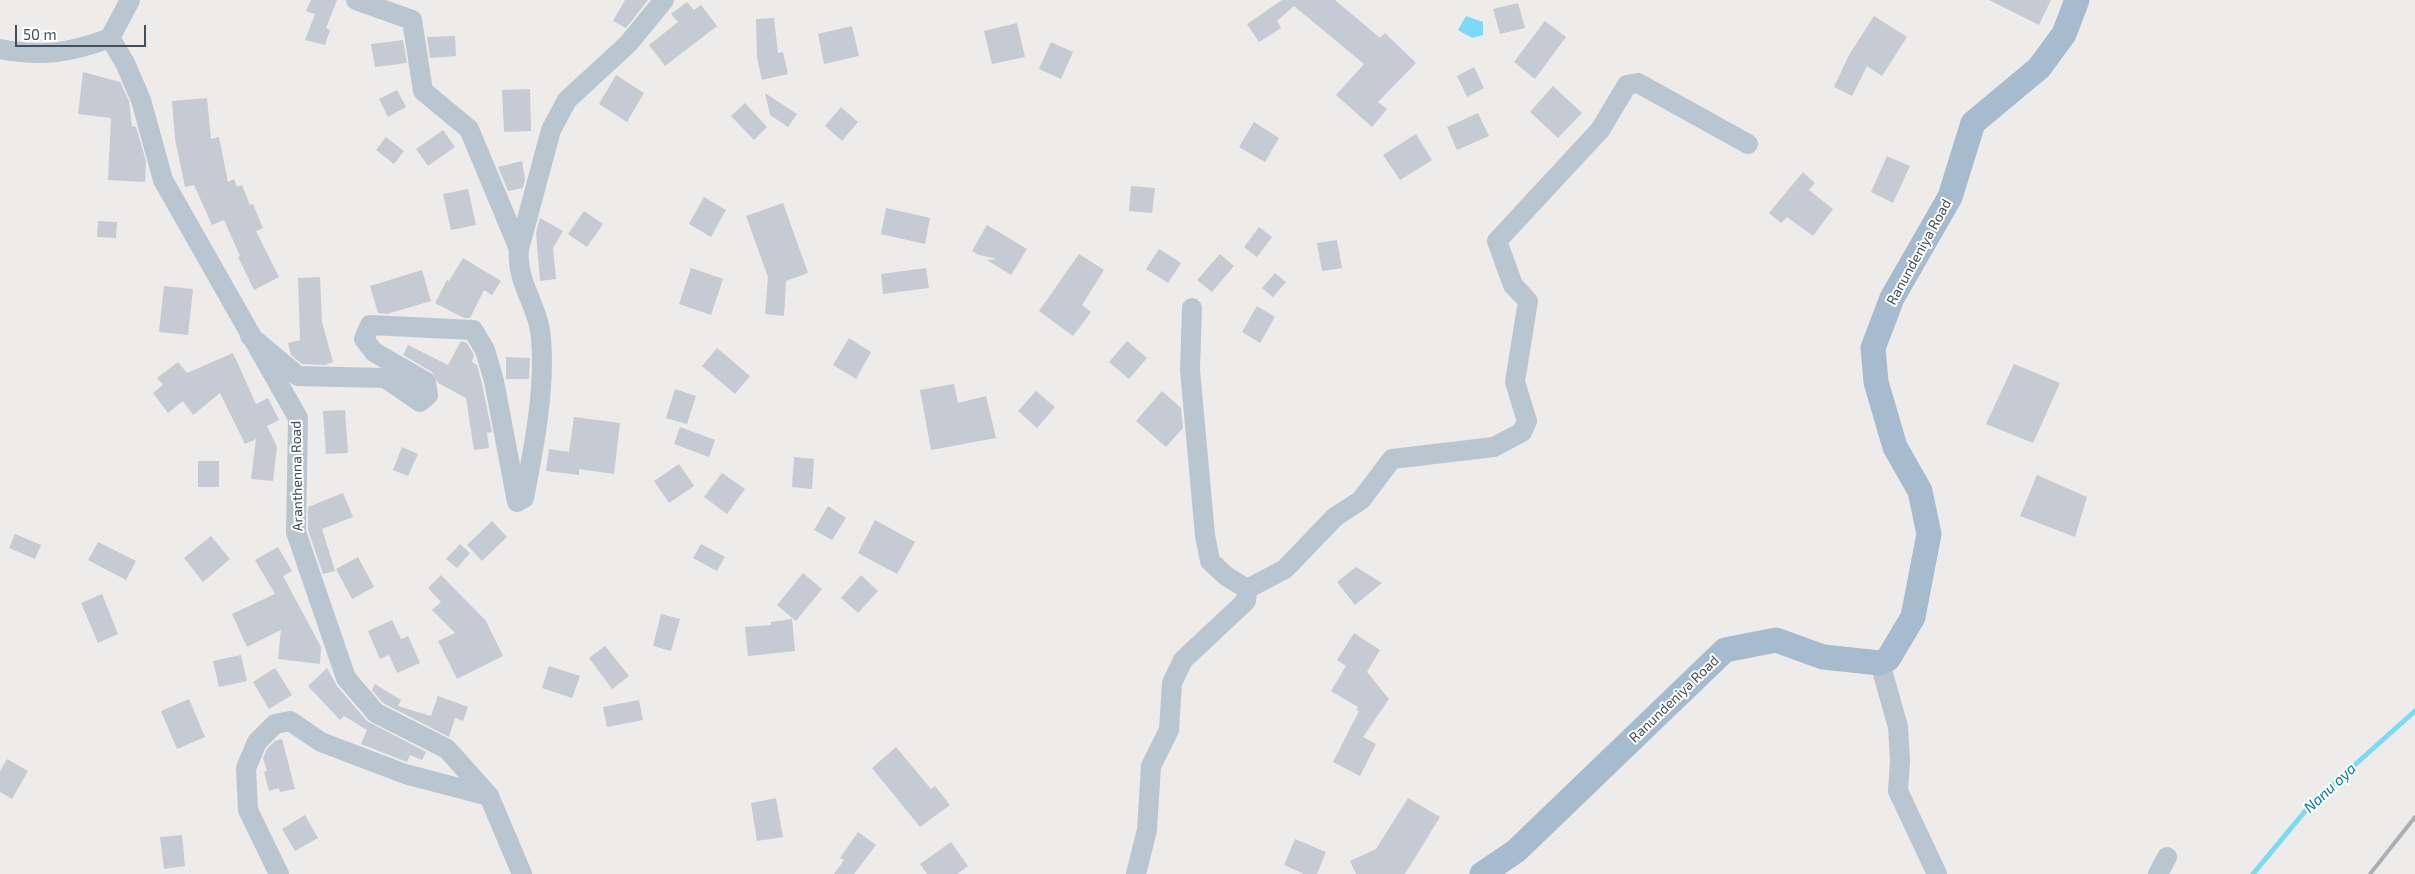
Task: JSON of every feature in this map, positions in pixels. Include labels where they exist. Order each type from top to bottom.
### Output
[{"type":"main road","name":"Ranundeniya Road","points":[[1482,874],[1516,850],[1725,650],[1776,640],[1823,657],[1880,663],[1888,659],[1912,617],[1929,534],[1920,491],[1895,447],[1876,382],[1873,348],[1892,298],[1950,197],[1973,123],[2039,68],[2064,34],[2077,0]]},
{"type":"street","points":[[0,49],[24,54],[50,54],[83,48],[110,38],[130,0]]},
{"type":"street","points":[[356,0],[412,20],[424,91],[469,129],[519,249]]},
{"type":"street","points":[[250,336],[298,376],[385,378],[420,402],[428,396],[426,382],[374,352],[364,339],[370,325],[473,330],[485,350],[494,381],[517,502],[524,498],[536,438],[540,371],[540,329],[517,264],[519,249],[550,130],[567,100],[628,44],[664,0]]},
{"type":"street","name":"Aranthenna Road","points":[[110,38],[125,64],[141,100],[163,180],[298,418],[296,532],[346,678],[376,713],[446,750],[489,796],[522,874]]},
{"type":"street","points":[[1247,589],[1285,569],[1335,517],[1361,500],[1392,458],[1494,447],[1522,432],[1527,421],[1515,382],[1528,301],[1513,285],[1497,241],[1600,130],[1628,85],[1638,83],[1748,144]]},
{"type":"street","points":[[1192,308],[1190,370],[1205,535],[1210,561],[1226,576],[1247,589]]},
{"type":"street","points":[[1136,874],[1147,830],[1151,766],[1169,730],[1172,682],[1183,660],[1246,601],[1247,589]]},
{"type":"street","points":[[1880,663],[1898,727],[1900,761],[1898,791],[1937,874]]},
{"type":"street","points":[[279,874],[248,810],[246,768],[257,742],[275,724],[290,721],[321,742],[405,774],[489,796]]},
{"type":"water","points":[[1466,16],[1483,22],[1483,35],[1472,38],[1458,30]]},
{"type":"building","points":[[311,0],[337,0],[326,28],[330,30],[325,45],[305,40],[315,14],[306,11]]},
{"type":"building","points":[[625,0],[648,0],[626,28],[613,21]]},
{"type":"building","points":[[1282,0],[1335,0],[1380,38],[1385,33],[1416,63],[1378,102],[1387,109],[1372,127],[1336,95],[1364,64],[1294,6],[1277,21],[1281,28],[1259,42],[1247,24]]},
{"type":"building","points":[[1989,0],[2051,0],[2039,25]]},
{"type":"building","points":[[687,2],[694,10],[701,5],[717,26],[665,66],[649,45],[678,22],[671,14]]},
{"type":"building","points":[[1518,3],[1525,28],[1500,34],[1493,9]]},
{"type":"building","points":[[1874,16],[1907,37],[1882,76],[1867,66],[1852,96],[1834,87],[1849,55]]},
{"type":"building","points":[[774,18],[778,53],[783,52],[788,74],[762,80],[757,58],[756,19]]},
{"type":"building","points":[[1545,21],[1566,37],[1535,79],[1514,62]]},
{"type":"building","points":[[1017,23],[1025,57],[992,64],[984,31]]},
{"type":"building","points":[[852,26],[859,56],[824,64],[818,34]]},
{"type":"building","points":[[455,36],[456,56],[430,58],[427,37]]},
{"type":"building","points":[[403,40],[407,63],[375,67],[371,44]]},
{"type":"building","points":[[1051,42],[1073,52],[1061,79],[1039,69]]},
{"type":"building","points":[[1474,67],[1484,88],[1467,97],[1457,76]]},
{"type":"building","points":[[83,72],[120,82],[129,101],[132,126],[136,127],[146,161],[145,182],[108,180],[111,118],[78,114]]},
{"type":"building","points":[[616,75],[644,93],[627,122],[599,104]]},
{"type":"building","points":[[1553,86],[1582,113],[1558,138],[1530,112]]},
{"type":"building","points":[[530,89],[531,131],[504,132],[502,90]]},
{"type":"building","points":[[397,90],[406,107],[388,117],[379,99]]},
{"type":"building","points":[[765,93],[797,114],[788,127],[770,115]]},
{"type":"building","points":[[207,98],[211,139],[219,137],[228,182],[234,179],[237,187],[242,185],[250,205],[253,204],[263,228],[256,231],[279,277],[254,290],[238,257],[240,256],[224,220],[212,225],[194,185],[185,187],[175,139],[172,101]]},
{"type":"building","points":[[745,103],[767,127],[754,140],[731,116]]},
{"type":"building","points":[[841,107],[858,122],[842,141],[825,126]]},
{"type":"building","points":[[1478,113],[1489,136],[1457,150],[1447,127]]},
{"type":"building","points":[[1254,122],[1279,138],[1265,162],[1239,147]]},
{"type":"building","points":[[443,130],[455,147],[428,166],[416,149]]},
{"type":"building","points":[[1416,134],[1432,160],[1400,180],[1383,155]]},
{"type":"building","points":[[386,137],[404,151],[394,164],[376,150]]},
{"type":"building","points":[[1887,156],[1910,166],[1893,203],[1871,192]]},
{"type":"building","points":[[522,161],[525,179],[523,188],[508,191],[498,167]]},
{"type":"building","points":[[1803,172],[1815,183],[1809,190],[1833,209],[1813,236],[1787,217],[1781,223],[1769,213]]},
{"type":"building","points":[[1131,186],[1155,188],[1152,213],[1129,211]]},
{"type":"building","points":[[468,189],[476,225],[451,230],[443,194]]},
{"type":"building","points":[[704,197],[726,210],[711,237],[689,224]]},
{"type":"building","points":[[783,203],[808,273],[786,281],[784,316],[765,314],[768,277],[746,216]]},
{"type":"building","points":[[886,208],[930,218],[925,244],[881,234]]},
{"type":"building","points":[[584,211],[603,224],[587,247],[568,234]]},
{"type":"building","points":[[540,218],[563,231],[553,248],[556,279],[540,281],[536,233]]},
{"type":"building","points":[[98,221],[117,222],[116,238],[97,237]]},
{"type":"building","points":[[987,225],[1027,249],[1011,275],[987,260],[997,259],[979,255],[972,251]]},
{"type":"building","points":[[1259,227],[1272,237],[1257,257],[1244,247]]},
{"type":"building","points":[[1337,240],[1342,268],[1322,271],[1317,243]]},
{"type":"building","points":[[1159,249],[1181,263],[1168,283],[1146,269]]},
{"type":"building","points":[[1079,254],[1104,270],[1082,305],[1091,312],[1073,336],[1039,311]]},
{"type":"building","points":[[1220,254],[1234,266],[1212,292],[1197,280]]},
{"type":"building","points":[[463,258],[501,281],[492,295],[484,290],[470,318],[464,318],[435,303],[447,280],[449,281]]},
{"type":"building","points":[[691,268],[723,279],[711,315],[679,304]]},
{"type":"building","points":[[926,268],[929,288],[883,294],[881,274]]},
{"type":"building","points":[[422,270],[431,301],[387,314],[378,313],[370,286]]},
{"type":"building","points":[[1275,273],[1286,282],[1273,297],[1262,288]]},
{"type":"building","points":[[320,277],[322,322],[333,362],[325,365],[302,364],[291,355],[288,343],[300,340],[298,278]]},
{"type":"building","points":[[164,286],[193,289],[188,335],[159,332]]},
{"type":"building","points":[[1257,306],[1275,317],[1260,343],[1242,332]]},
{"type":"building","points":[[849,338],[871,352],[856,379],[833,365]]},
{"type":"building","points":[[461,341],[467,343],[474,355],[472,362],[477,365],[482,384],[492,432],[487,433],[489,448],[474,450],[466,398],[438,383],[432,372],[403,355],[408,345],[448,365]]},
{"type":"building","points":[[1127,341],[1147,358],[1129,379],[1109,362]]},
{"type":"building","points":[[717,348],[750,376],[735,394],[702,366]]},
{"type":"building","points":[[233,353],[256,404],[268,398],[279,420],[267,426],[277,447],[273,481],[251,479],[256,439],[245,444],[220,393],[193,415],[183,401],[168,413],[153,393],[163,385],[157,378],[178,362],[187,373]]},
{"type":"building","points":[[506,357],[530,358],[529,379],[506,379]]},
{"type":"building","points":[[2014,364],[2060,383],[2033,443],[1986,424]]},
{"type":"building","points":[[954,384],[958,403],[986,396],[996,438],[931,450],[920,390]]},
{"type":"building","points":[[675,389],[696,396],[687,424],[666,418]]},
{"type":"building","points":[[1036,391],[1055,407],[1037,428],[1018,411]]},
{"type":"building","points":[[1162,391],[1181,408],[1183,428],[1166,447],[1136,421]]},
{"type":"building","points":[[345,410],[348,453],[326,454],[323,411]]},
{"type":"building","points":[[574,417],[620,423],[614,474],[579,469],[579,475],[546,471],[549,449],[569,452]]},
{"type":"building","points":[[680,427],[715,440],[709,457],[674,444]]},
{"type":"building","points":[[402,447],[418,454],[408,476],[393,470]]},
{"type":"building","points":[[794,457],[814,459],[812,489],[792,487]]},
{"type":"building","points":[[198,461],[219,461],[219,487],[198,487]]},
{"type":"building","points":[[679,464],[694,486],[669,503],[654,481]]},
{"type":"building","points":[[722,473],[745,489],[727,514],[704,497]]},
{"type":"building","points":[[2037,475],[2087,497],[2075,537],[2020,516]]},
{"type":"building","points":[[343,493],[353,517],[322,529],[335,571],[323,574],[308,530],[308,507]]},
{"type":"building","points":[[828,506],[846,518],[832,540],[814,530]]},
{"type":"building","points":[[875,520],[915,542],[897,574],[858,553]]},
{"type":"building","points":[[492,521],[507,537],[482,561],[467,545]]},
{"type":"building","points":[[15,534],[41,545],[35,559],[9,548]]},
{"type":"building","points":[[211,536],[230,559],[203,582],[184,558]]},
{"type":"building","points":[[98,542],[136,561],[126,580],[88,560]]},
{"type":"building","points":[[460,544],[470,553],[457,568],[446,559]]},
{"type":"building","points":[[701,544],[725,557],[717,571],[693,558]]},
{"type":"building","points":[[278,547],[292,571],[283,576],[321,647],[320,664],[278,659],[281,630],[247,647],[232,614],[275,594],[255,560]]},
{"type":"building","points":[[358,557],[374,587],[352,599],[336,569]]},
{"type":"building","points":[[1356,567],[1382,583],[1355,605],[1337,582]]},
{"type":"building","points":[[803,573],[822,589],[796,621],[777,605]]},
{"type":"building","points":[[441,575],[486,621],[503,656],[457,679],[438,641],[455,633],[432,610],[441,602],[428,588]]},
{"type":"building","points":[[861,575],[878,591],[858,613],[841,598]]},
{"type":"building","points":[[102,594],[118,634],[98,643],[81,603]]},
{"type":"building","points":[[661,614],[680,619],[671,651],[653,646]]},
{"type":"building","points":[[792,619],[795,651],[748,656],[745,627],[771,625],[771,622]]},
{"type":"building","points":[[392,620],[401,639],[408,636],[420,663],[397,673],[389,655],[380,659],[368,631]]},
{"type":"building","points":[[1354,633],[1380,650],[1367,672],[1389,699],[1363,737],[1376,744],[1360,776],[1333,762],[1359,711],[1356,710],[1358,707],[1331,691],[1346,666],[1337,660]]},
{"type":"building","points":[[605,646],[629,676],[612,689],[589,658]]},
{"type":"building","points":[[241,655],[247,681],[219,687],[213,661]]},
{"type":"building","points":[[549,666],[580,676],[572,698],[542,688]]},
{"type":"building","points":[[275,668],[292,695],[269,709],[253,682]]},
{"type":"building","points":[[327,668],[337,686],[367,721],[426,752],[422,760],[410,755],[407,762],[361,744],[367,730],[344,716],[340,720],[308,686]]},
{"type":"building","points":[[375,684],[401,700],[398,706],[431,716],[438,696],[468,707],[463,721],[455,718],[449,737],[383,703],[372,690]]},
{"type":"building","points":[[189,699],[205,737],[177,749],[161,711]]},
{"type":"building","points":[[639,700],[643,720],[607,727],[603,707]]},
{"type":"building","points":[[282,739],[295,789],[280,792],[279,788],[269,791],[264,772],[267,771],[263,758],[267,749],[275,741]]},
{"type":"building","points":[[896,747],[931,789],[935,786],[950,805],[920,827],[872,768]]},
{"type":"building","points":[[7,759],[28,771],[12,799],[0,792],[0,771]]},
{"type":"building","points":[[776,798],[783,837],[757,841],[751,803]]},
{"type":"building","points":[[1408,798],[1440,817],[1405,874],[1356,874],[1350,861],[1376,849]]},
{"type":"building","points":[[305,815],[318,838],[295,851],[282,829]]},
{"type":"building","points":[[858,832],[876,845],[854,874],[834,874],[844,860],[840,858]]},
{"type":"building","points":[[182,835],[185,866],[164,869],[160,837]]},
{"type":"building","points":[[1295,839],[1326,852],[1317,874],[1304,874],[1284,865]]},
{"type":"building","points":[[951,842],[968,866],[957,874],[927,874],[920,864]]},
{"type":"waterway","name":"Nanu oya","points":[[2253,874],[2311,804],[2415,711]]},
{"type":"railway","points":[[2370,874],[2415,817]]}]
